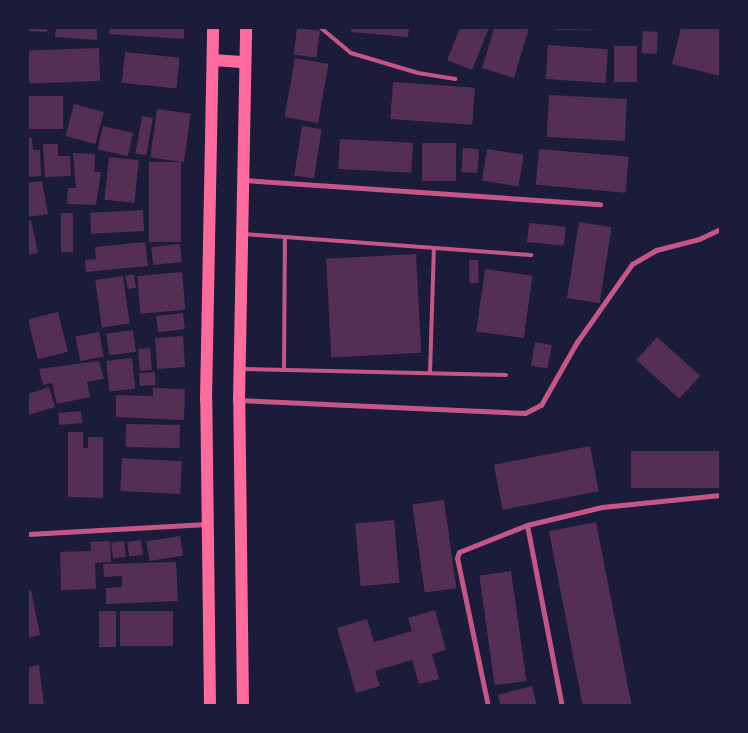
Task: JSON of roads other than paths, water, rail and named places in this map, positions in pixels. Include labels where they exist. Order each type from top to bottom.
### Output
[{"type":"main road","points":[[210,706],[206,400],[214,28]]},
{"type":"main road","points":[[243,706],[239,369],[246,28]]},
{"type":"main road","points":[[213,60],[245,62]]},
{"type":"street","points":[[242,180],[600,204]]},
{"type":"street","points":[[239,400],[525,413],[541,405],[577,342],[632,264],[656,250],[699,239],[720,229]]},
{"type":"street","points":[[488,706],[457,558],[466,546],[527,525],[602,507],[720,495]]},
{"type":"street","points":[[28,534],[208,524]]},
{"type":"street","points":[[527,525],[562,706]]},
{"type":"lane","points":[[321,28],[351,53],[418,73],[456,79]]},
{"type":"lane","points":[[241,234],[531,255]]},
{"type":"lane","points":[[284,370],[285,237]]},
{"type":"lane","points":[[430,373],[434,248]]},
{"type":"lane","points":[[239,369],[506,374]]}]
